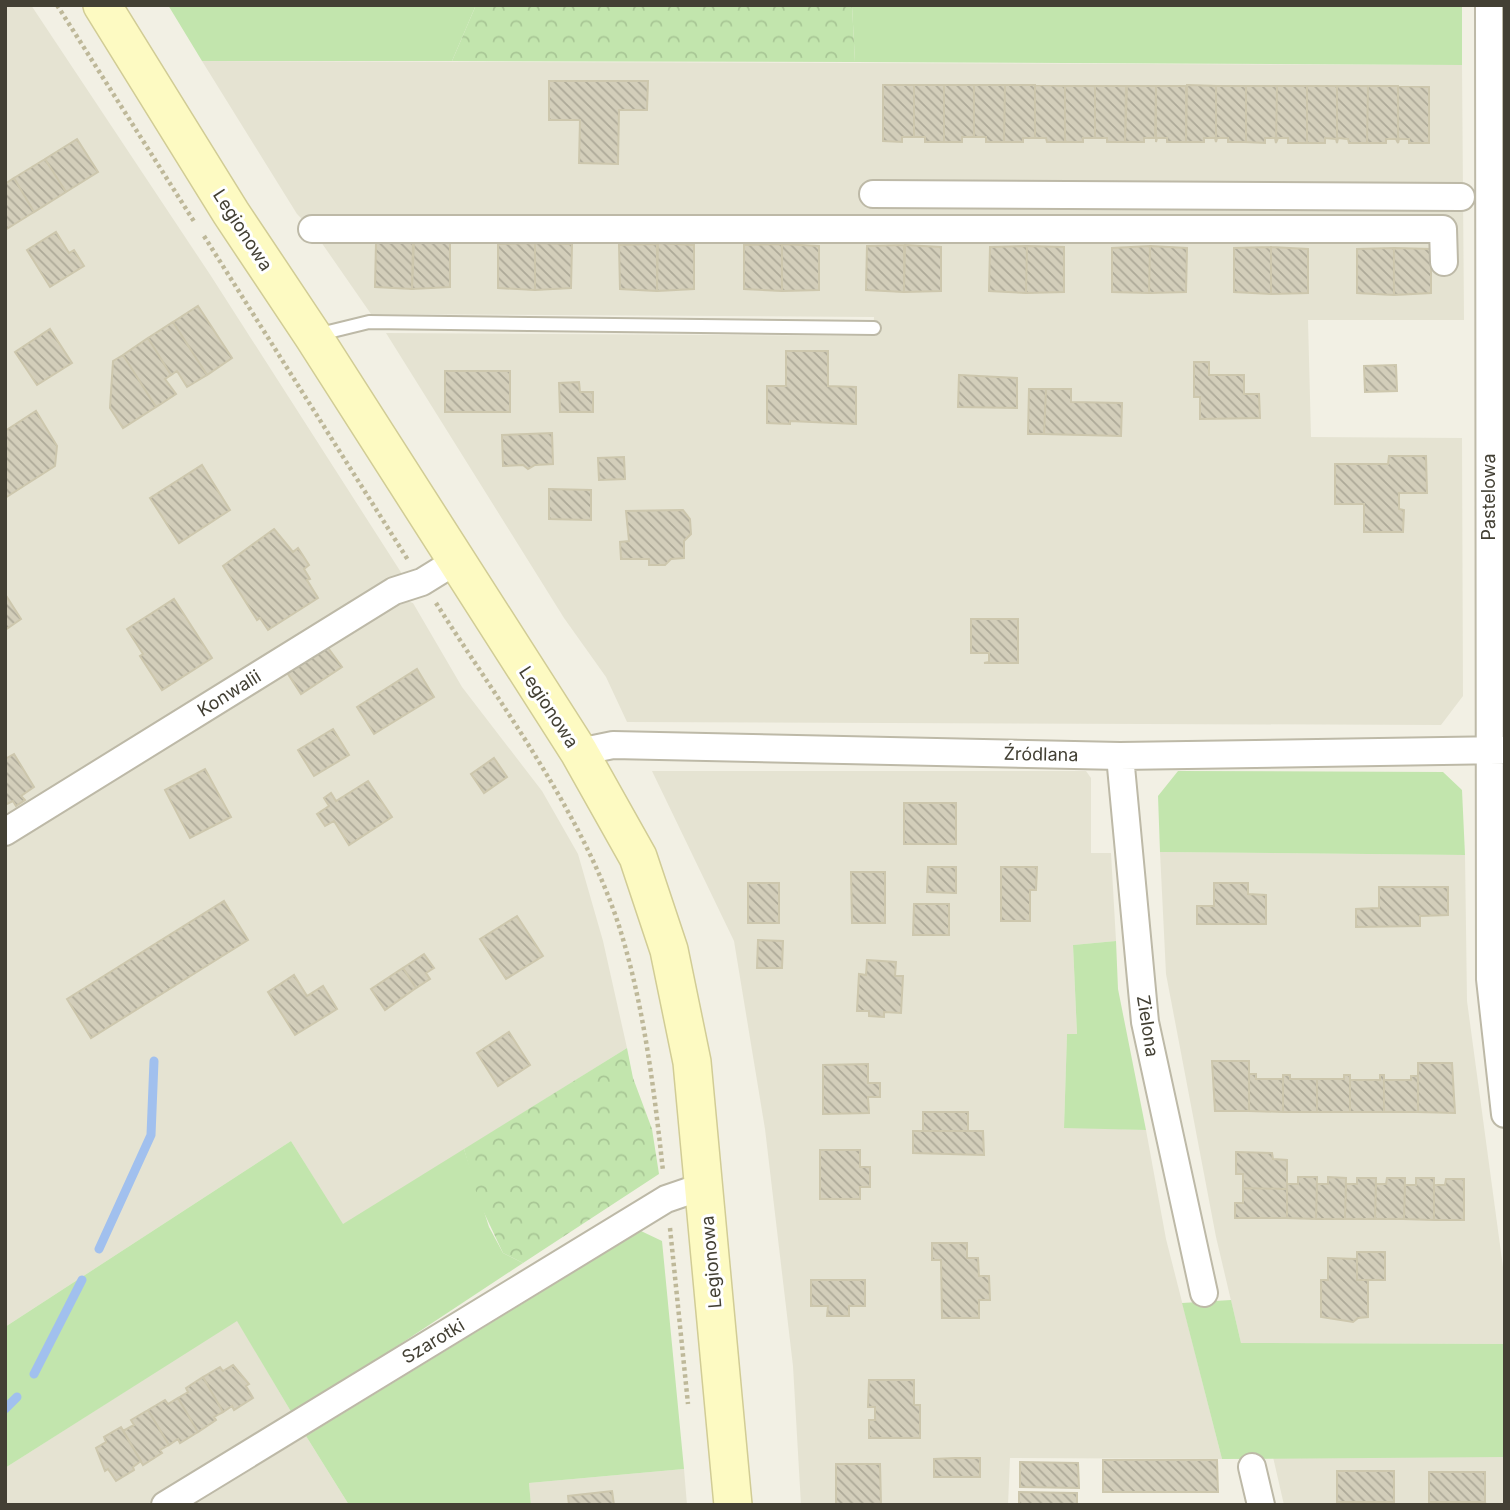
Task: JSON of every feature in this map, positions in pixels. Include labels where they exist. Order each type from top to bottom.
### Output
[{"type":"main road","name":"Legionowa","points":[[103,5],[231,213],[313,336],[579,752],[638,857],[669,950],[692,1062],[733,1505]]},
{"type":"street","name":"Pastelowa","points":[[1489,5],[1497,750],[1489,979],[1505,1114]]},
{"type":"street","points":[[873,194],[1461,197]]},
{"type":"street","points":[[312,229],[1443,229],[1444,262]]},
{"type":"street","name":"Konwalii","points":[[5,832],[394,591],[422,582],[456,561]]},
{"type":"street","name":"Źródlana","points":[[579,752],[613,745],[1120,756],[1497,750]]},
{"type":"street","name":"Zielona","points":[[1120,756],[1145,1022],[1204,1293]]},
{"type":"street","name":"Szarotki","points":[[165,1505],[666,1199],[704,1186]]},
{"type":"street","points":[[1252,1467],[1261,1505]]},
{"type":"lane","points":[[313,336],[369,322],[874,328]]},
{"type":"path","points":[[57,5],[544,774],[588,851],[619,926],[650,1060],[688,1406]]},
{"type":"shaded area","points":[[5,5],[31,5],[211,276],[404,577],[5,822]]},
{"type":"shaded area","points":[[202,61],[1462,65],[1464,320],[1308,320],[1311,437],[1462,438],[1463,696],[1441,725],[627,722],[606,677],[564,618],[386,333],[873,336],[874,317],[371,314],[312,229],[297,214]]},
{"type":"shaded area","points":[[395,597],[413,603],[462,687],[542,791],[578,854],[603,941],[627,1048],[343,1225],[291,1141],[5,1327],[5,840]]},
{"type":"shaded area","points":[[652,771],[1086,771],[1091,778],[1091,853],[1111,853],[1116,941],[1073,945],[1077,1035],[1067,1035],[1064,1127],[1146,1130],[1166,1239],[1222,1459],[1010,1458],[1008,1505],[801,1505],[793,1366],[765,1129],[734,941]]},
{"type":"shaded area","points":[[1160,852],[1465,855],[1467,1001],[1505,1282],[1505,1344],[1241,1343],[1216,1237],[1166,974]]},
{"type":"shaded area","points":[[237,1320],[293,1415],[146,1505],[5,1505],[5,1468]]},
{"type":"shaded area","points":[[306,1436],[349,1505],[194,1505]]},
{"type":"shaded area","points":[[1273,1457],[1505,1457],[1505,1505],[1284,1505]]},
{"type":"shaded area","points":[[684,1469],[687,1505],[531,1505],[529,1483]]},
{"type":"green space","points":[[168,5],[476,5],[452,61],[202,61]]},
{"type":"green space","points":[[476,5],[852,5],[855,62],[452,61]]},
{"type":"green space","points":[[852,5],[1462,5],[1462,65],[855,62]]},
{"type":"green space","points":[[1178,771],[1443,772],[1462,790],[1465,855],[1160,852],[1158,796]]},
{"type":"green space","points":[[1116,941],[1118,989],[1146,1130],[1064,1128],[1067,1034],[1077,1034],[1073,945]]},
{"type":"green space","points":[[627,1048],[633,1078],[652,1129],[659,1174],[523,1263],[503,1253],[479,1202],[464,1149]]},
{"type":"green space","points":[[291,1141],[343,1224],[464,1149],[489,1227],[503,1253],[523,1263],[293,1415],[237,1321],[5,1468],[5,1327]]},
{"type":"green space","points":[[641,1231],[662,1241],[684,1469],[529,1483],[531,1505],[349,1505],[306,1436]]},
{"type":"green space","points":[[1231,1300],[1241,1343],[1505,1344],[1505,1457],[1222,1459],[1182,1303]]},
{"type":"building","points":[[549,81],[648,81],[647,110],[619,110],[618,164],[579,163],[580,120],[549,120]]},
{"type":"building","points":[[883,85],[914,85],[914,137],[902,137],[902,142],[883,141]]},
{"type":"building","points":[[914,85],[944,85],[944,142],[925,142],[925,137],[914,137]]},
{"type":"building","points":[[944,85],[974,85],[974,137],[962,137],[962,142],[944,142]]},
{"type":"building","points":[[974,85],[1005,85],[1004,142],[986,142],[986,137],[974,137]]},
{"type":"building","points":[[1005,85],[1035,85],[1035,138],[1023,138],[1023,142],[1004,142]]},
{"type":"building","points":[[1035,85],[1065,86],[1065,142],[1047,142],[1046,138],[1035,138]]},
{"type":"building","points":[[1187,85],[1216,86],[1216,142],[1215,138],[1204,138],[1204,142],[1186,142]]},
{"type":"building","points":[[1065,86],[1095,86],[1095,138],[1083,138],[1083,142],[1065,142]]},
{"type":"building","points":[[1095,86],[1126,86],[1125,142],[1107,142],[1107,138],[1095,138]]},
{"type":"building","points":[[1127,86],[1156,86],[1155,138],[1144,138],[1144,142],[1125,142]]},
{"type":"building","points":[[1156,86],[1186,86],[1186,142],[1167,142],[1167,138],[1157,138],[1156,142]]},
{"type":"building","points":[[1216,86],[1246,86],[1246,142],[1228,142],[1228,138],[1217,138],[1216,142]]},
{"type":"building","points":[[1246,86],[1277,86],[1276,143],[1275,138],[1265,138],[1265,143],[1246,142]]},
{"type":"building","points":[[1277,86],[1307,86],[1307,143],[1288,143],[1288,138],[1278,138],[1276,143]]},
{"type":"building","points":[[1307,86],[1337,86],[1337,143],[1336,139],[1325,138],[1325,143],[1307,143]]},
{"type":"building","points":[[1337,86],[1368,86],[1367,143],[1349,143],[1348,139],[1338,138],[1337,143]]},
{"type":"building","points":[[1368,86],[1398,86],[1398,143],[1396,139],[1386,139],[1386,143],[1367,143]]},
{"type":"building","points":[[1398,86],[1429,87],[1429,143],[1409,143],[1409,139],[1399,139],[1398,143]]},
{"type":"building","points":[[77,139],[98,172],[66,192],[45,159]]},
{"type":"building","points":[[45,159],[66,192],[34,212],[14,178]]},
{"type":"building","points":[[14,178],[34,212],[5,230],[5,184]]},
{"type":"building","points":[[56,232],[69,253],[74,250],[84,266],[50,287],[27,250]]},
{"type":"building","points":[[413,242],[412,289],[375,287],[376,243]]},
{"type":"building","points":[[414,242],[450,243],[450,287],[412,289]]},
{"type":"building","points":[[535,243],[535,290],[498,288],[498,244]]},
{"type":"building","points":[[535,243],[572,244],[571,288],[535,290]]},
{"type":"building","points":[[658,243],[694,245],[694,289],[657,291]]},
{"type":"building","points":[[657,244],[657,291],[620,289],[619,245]]},
{"type":"building","points":[[782,244],[819,246],[819,290],[782,291]]},
{"type":"building","points":[[782,244],[782,291],[744,289],[744,245]]},
{"type":"building","points":[[904,245],[904,292],[866,290],[867,246]]},
{"type":"building","points":[[905,245],[941,247],[941,291],[904,292]]},
{"type":"building","points":[[1027,246],[1026,293],[989,291],[990,247]]},
{"type":"building","points":[[1027,246],[1064,247],[1064,292],[1026,293]]},
{"type":"building","points":[[1150,246],[1149,293],[1112,292],[1112,248]]},
{"type":"building","points":[[1150,246],[1187,248],[1186,292],[1149,293]]},
{"type":"building","points":[[1271,247],[1308,249],[1308,293],[1271,294]]},
{"type":"building","points":[[1271,247],[1271,294],[1234,292],[1234,248]]},
{"type":"building","points":[[1394,248],[1431,249],[1431,293],[1394,295]]},
{"type":"building","points":[[1394,248],[1394,295],[1357,293],[1357,249]]},
{"type":"building","points":[[198,306],[232,358],[207,375],[173,322]]},
{"type":"building","points":[[173,322],[207,375],[187,387],[177,371],[171,375],[148,338]]},
{"type":"building","points":[[50,329],[72,363],[37,385],[15,352]]},
{"type":"building","points":[[148,338],[171,375],[165,379],[176,394],[156,407],[123,355]]},
{"type":"building","points":[[786,351],[828,351],[828,386],[856,387],[856,424],[790,421],[790,424],[767,423],[767,386],[786,386]]},
{"type":"building","points":[[123,355],[156,407],[123,428],[110,408],[113,361]]},
{"type":"building","points":[[1194,362],[1209,362],[1209,375],[1244,375],[1244,394],[1259,394],[1260,418],[1200,419],[1200,397],[1194,397]]},
{"type":"building","points":[[1396,365],[1397,391],[1365,392],[1364,366]]},
{"type":"building","points":[[445,371],[510,371],[510,412],[445,412]]},
{"type":"building","points":[[959,375],[1017,378],[1017,408],[958,407]]},
{"type":"building","points":[[579,382],[580,392],[593,392],[593,412],[560,412],[559,383]]},
{"type":"building","points":[[1029,389],[1046,389],[1044,434],[1028,434]]},
{"type":"building","points":[[1046,389],[1071,389],[1071,402],[1122,403],[1121,436],[1044,434]]},
{"type":"building","points":[[36,411],[57,446],[55,466],[5,498],[5,431]]},
{"type":"building","points":[[552,433],[553,464],[535,465],[528,469],[523,465],[503,466],[502,435]]},
{"type":"building","points":[[1389,456],[1426,456],[1427,493],[1399,493],[1399,509],[1404,510],[1403,532],[1364,532],[1364,504],[1335,504],[1335,464],[1388,464]]},
{"type":"building","points":[[624,457],[625,479],[599,480],[598,458]]},
{"type":"building","points":[[202,465],[230,510],[179,543],[150,498]]},
{"type":"building","points":[[549,489],[591,490],[591,520],[549,519]]},
{"type":"building","points":[[683,510],[690,519],[691,534],[684,541],[684,558],[671,559],[665,565],[649,565],[649,559],[621,559],[620,542],[629,541],[626,511]]},
{"type":"building","points":[[274,529],[293,552],[298,548],[309,565],[304,569],[310,579],[307,580],[318,598],[268,630],[260,618],[257,620],[223,566]]},
{"type":"building","points":[[5,594],[21,619],[5,630]]},
{"type":"building","points":[[174,599],[212,658],[162,690],[140,656],[143,654],[127,629]]},
{"type":"building","points":[[971,619],[1018,619],[1018,663],[984,663],[989,662],[989,653],[971,653]]},
{"type":"building","points":[[326,645],[342,667],[301,694],[286,671]]},
{"type":"building","points":[[417,669],[434,697],[374,734],[357,707]]},
{"type":"building","points":[[333,729],[349,755],[314,776],[298,750]]},
{"type":"building","points":[[14,754],[34,787],[21,796],[25,800],[16,806],[13,801],[5,805],[5,759]]},
{"type":"building","points":[[494,758],[507,777],[484,793],[471,774]]},
{"type":"building","points":[[205,769],[231,817],[190,838],[165,790]]},
{"type":"building","points":[[368,781],[392,817],[349,845],[334,821],[325,826],[317,814],[329,806],[324,798],[331,793],[336,801]]},
{"type":"building","points":[[904,803],[956,803],[956,844],[904,844]]},
{"type":"building","points":[[928,867],[956,867],[956,893],[927,892]]},
{"type":"building","points":[[1001,867],[1037,867],[1036,890],[1030,890],[1030,921],[1001,921]]},
{"type":"building","points":[[851,872],[885,872],[885,923],[852,923]]},
{"type":"building","points":[[748,883],[779,883],[779,923],[748,923]]},
{"type":"building","points":[[1214,883],[1248,883],[1248,894],[1266,895],[1266,924],[1197,924],[1197,906],[1214,906]]},
{"type":"building","points":[[1379,887],[1448,887],[1448,915],[1420,916],[1420,926],[1356,927],[1356,909],[1379,908]]},
{"type":"building","points":[[224,901],[248,940],[91,1038],[67,999]]},
{"type":"building","points":[[914,904],[949,904],[949,935],[913,935]]},
{"type":"building","points":[[517,916],[543,956],[506,979],[480,939]]},
{"type":"building","points":[[758,940],[783,941],[782,968],[757,968]]},
{"type":"building","points":[[424,954],[434,968],[426,973],[430,979],[416,988],[403,968]]},
{"type":"building","points":[[867,960],[896,962],[895,976],[903,976],[901,1013],[884,1012],[884,1017],[869,1016],[869,1011],[857,1011],[859,974],[866,975]]},
{"type":"building","points":[[403,968],[416,988],[385,1010],[371,989]]},
{"type":"building","points":[[294,975],[307,996],[323,986],[337,1009],[295,1035],[268,992]]},
{"type":"building","points":[[509,1032],[530,1065],[498,1086],[477,1053]]},
{"type":"building","points":[[1212,1061],[1249,1061],[1249,1111],[1215,1111]]},
{"type":"building","points":[[1418,1063],[1452,1063],[1455,1113],[1418,1112]]},
{"type":"building","points":[[868,1064],[868,1083],[880,1083],[880,1097],[868,1097],[869,1113],[823,1114],[823,1065]]},
{"type":"building","points":[[1249,1074],[1256,1074],[1256,1079],[1283,1079],[1283,1112],[1249,1111]]},
{"type":"building","points":[[1283,1075],[1290,1075],[1290,1079],[1317,1079],[1317,1112],[1283,1112]]},
{"type":"building","points":[[1344,1075],[1350,1075],[1350,1112],[1317,1112],[1317,1079],[1344,1079]]},
{"type":"building","points":[[1380,1075],[1384,1075],[1384,1112],[1350,1112],[1350,1080],[1380,1080]]},
{"type":"building","points":[[1411,1076],[1418,1076],[1418,1112],[1384,1112],[1384,1080],[1411,1080]]},
{"type":"building","points":[[923,1112],[968,1112],[968,1131],[923,1131]]},
{"type":"building","points":[[913,1131],[983,1131],[984,1155],[913,1153]]},
{"type":"building","points":[[820,1150],[860,1150],[860,1167],[870,1167],[870,1187],[860,1187],[860,1199],[820,1199]]},
{"type":"building","points":[[1236,1152],[1272,1153],[1273,1159],[1287,1160],[1287,1189],[1243,1188],[1243,1174],[1236,1174]]},
{"type":"building","points":[[1298,1177],[1317,1177],[1316,1219],[1287,1218],[1287,1184],[1298,1184]]},
{"type":"building","points":[[1328,1177],[1346,1178],[1345,1219],[1316,1219],[1317,1184],[1328,1184]]},
{"type":"building","points":[[1357,1178],[1376,1178],[1375,1219],[1345,1219],[1346,1184],[1357,1184]]},
{"type":"building","points":[[1387,1178],[1405,1178],[1404,1219],[1375,1219],[1376,1184],[1386,1184]]},
{"type":"building","points":[[1416,1178],[1434,1178],[1434,1220],[1404,1219],[1405,1185],[1416,1185]]},
{"type":"building","points":[[1446,1179],[1464,1179],[1464,1220],[1434,1220],[1434,1185],[1445,1185]]},
{"type":"building","points":[[1243,1188],[1287,1189],[1287,1218],[1235,1218],[1235,1203],[1243,1203]]},
{"type":"building","points":[[932,1243],[967,1243],[967,1258],[978,1258],[979,1276],[989,1276],[990,1300],[979,1300],[979,1318],[942,1318],[941,1260],[932,1260]]},
{"type":"building","points":[[1357,1252],[1385,1252],[1385,1280],[1357,1280]]},
{"type":"building","points":[[1328,1258],[1357,1259],[1357,1280],[1368,1280],[1368,1317],[1358,1318],[1353,1322],[1321,1317],[1321,1280],[1328,1280]]},
{"type":"building","points":[[811,1280],[865,1280],[865,1306],[849,1306],[849,1316],[827,1316],[828,1306],[811,1306]]},
{"type":"building","points":[[233,1365],[249,1384],[246,1386],[253,1398],[234,1410],[232,1406],[223,1412],[203,1377],[220,1367],[223,1371]]},
{"type":"building","points":[[203,1377],[223,1412],[198,1432],[178,1398],[188,1392],[186,1388]]},
{"type":"building","points":[[869,1380],[914,1380],[914,1405],[920,1405],[920,1438],[869,1438],[869,1420],[875,1420],[875,1407],[868,1407]]},
{"type":"building","points":[[178,1398],[198,1432],[180,1443],[178,1439],[169,1445],[148,1410],[165,1400],[168,1404]]},
{"type":"building","points":[[148,1410],[169,1445],[143,1465],[123,1431],[134,1425],[131,1420]]},
{"type":"building","points":[[121,1427],[141,1461],[133,1467],[134,1470],[116,1481],[108,1469],[105,1471],[96,1448],[106,1442],[104,1437]]},
{"type":"building","points":[[980,1458],[980,1477],[934,1477],[934,1459]]},
{"type":"building","points":[[1103,1460],[1217,1460],[1218,1492],[1103,1492]]},
{"type":"building","points":[[1020,1462],[1078,1463],[1079,1488],[1020,1487]]},
{"type":"building","points":[[836,1464],[880,1464],[881,1505],[836,1505]]},
{"type":"building","points":[[1337,1471],[1394,1471],[1394,1502],[1337,1502]]},
{"type":"building","points":[[1429,1472],[1485,1472],[1485,1502],[1429,1502]]},
{"type":"building","points":[[612,1491],[614,1505],[569,1505],[568,1496]]},
{"type":"building","points":[[1019,1492],[1077,1493],[1077,1505],[1019,1505]]},
{"type":"building","points":[[1337,1502],[1394,1502],[1394,1505],[1337,1505]]},
{"type":"building","points":[[1429,1502],[1485,1502],[1486,1505],[1429,1505]]},
{"type":"waterway","points":[[99,1249],[151,1135],[154,1061]]},
{"type":"waterway","points":[[34,1374],[82,1280]]},
{"type":"waterway","points":[[5,1409],[17,1397]]}]
